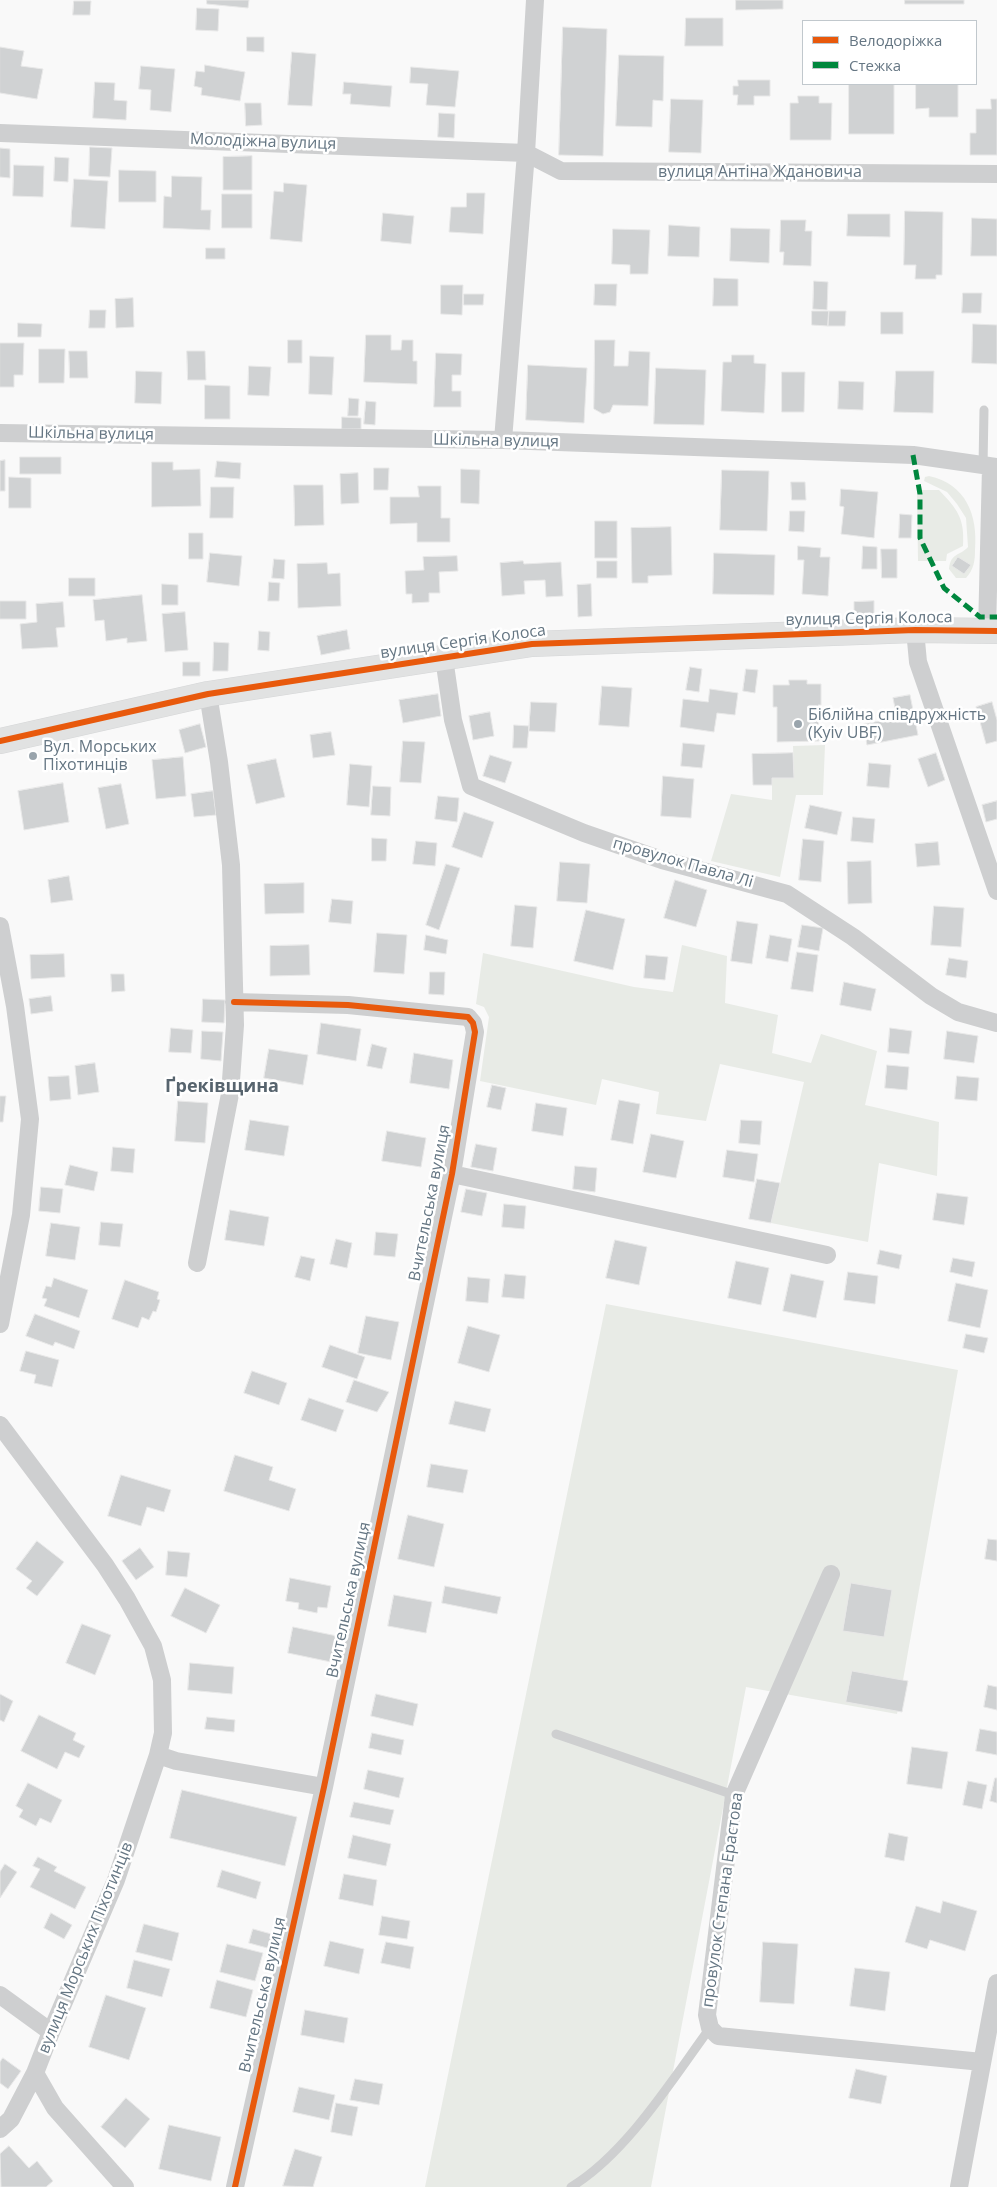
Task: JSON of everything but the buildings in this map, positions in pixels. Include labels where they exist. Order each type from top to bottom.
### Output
[{"type":"street","points":[[503,440],[526,153],[535,0]]},
{"type":"street","name":"Молодіжна вулиця","points":[[0,133],[526,153]]},
{"type":"street","name":"вулиця Антіна Ждановича","points":[[526,153],[561,171],[997,174]]},
{"type":"street","name":"Шкільна вулиця","points":[[0,433],[503,440],[913,455],[990,467]]},
{"type":"street","points":[[990,467],[992,631]]},
{"type":"street","points":[[915,630],[918,662],[997,890]]},
{"type":"street","name":"вулиця Сергія Колоса","points":[[0,741],[208,694],[532,644],[915,630],[992,631]]},
{"type":"street","name":"провулок Павла Лі","points":[[444,658],[453,720],[471,786],[584,833],[662,860],[787,894],[853,937],[930,996],[958,1012],[997,1023]]},
{"type":"street","points":[[197,1263],[230,1094],[235,1025],[231,865],[219,762],[208,694]]},
{"type":"street","points":[[0,926],[15,1006],[30,1119],[21,1215],[0,1324]]},
{"type":"street","name":"Вчительська вулиця","points":[[234,1002],[348,1005],[468,1017],[473,1023],[475,1032],[452,1174],[324,1787],[235,2187]]},
{"type":"street","name":"Вчительська вулиця","points":[[452,1174],[827,1255]]},
{"type":"street","name":"вулиця Морських Піхотинців","points":[[0,1425],[105,1565],[128,1599],[153,1646],[162,1680],[162,1733],[158,1755],[116,1880],[51,2032],[36,2074],[11,2119],[0,2129]]},
{"type":"street","name":"провулок Степана Ерастова","points":[[831,1574],[734,1796],[706,2015],[710,2028],[718,2036],[982,2062]]},
{"type":"street","points":[[158,1755],[176,1761],[324,1787]]},
{"type":"street","points":[[960,2187],[996,1994]]},
{"type":"street","points":[[0,1995],[51,2032]]},
{"type":"street","name":"вулиця Морських Піхотинців","points":[[36,2074],[55,2108],[125,2187]]},
{"type":"lane","points":[[984,410],[990,467]]},
{"type":"lane","points":[[556,1734],[734,1796]]},
{"type":"lane","points":[[571,2187],[585,2178],[635,2129],[710,2028]]},
{"type":"shaded area","points":[[929,476],[942,480],[952,486],[961,494],[972,513],[975,558],[969,575],[966,578],[956,578],[949,569],[954,557],[968,547],[966,518],[947,492],[924,481],[925,477]]},
{"type":"shaded area","points":[[917,490],[939,490],[951,503],[961,521],[963,546],[947,554],[946,561],[918,561]]},
{"type":"shaded area","points":[[825,745],[823,795],[796,795],[780,877],[711,861],[731,794],[772,800],[772,778],[794,777],[793,746]]},
{"type":"shaded area","points":[[682,945],[727,956],[725,1003],[778,1015],[772,1053],[811,1063],[821,1034],[877,1051],[865,1105],[939,1122],[937,1176],[879,1163],[868,1242],[771,1223],[804,1082],[720,1064],[706,1121],[656,1114],[659,1092],[602,1079],[596,1105],[480,1081],[489,1017],[484,1007],[476,1004],[483,953],[634,987],[673,992]]},
{"type":"shaded area","points":[[606,1304],[958,1370],[897,1714],[746,1687],[651,2187],[425,2187]]},
{"type":"marked path","points":[[913,455],[920,494],[920,538],[944,588],[980,617],[997,617]]},
{"type":"cycle path","points":[[0,741],[208,694],[532,644],[915,630],[997,631]]},
{"type":"cycle path","points":[[234,1002],[348,1005],[468,1017],[473,1023],[475,1032],[452,1174],[324,1787],[235,2187]]},
{"type":"place","name":"Біблійна співдружність (Kyiv UBF)","points":[[798,724]]},
{"type":"place","name":"Вул. Морських Піхотинців","points":[[33,756]]},
{"type":"district","name":"Ґреківщина","points":[[222,1087]]}]
